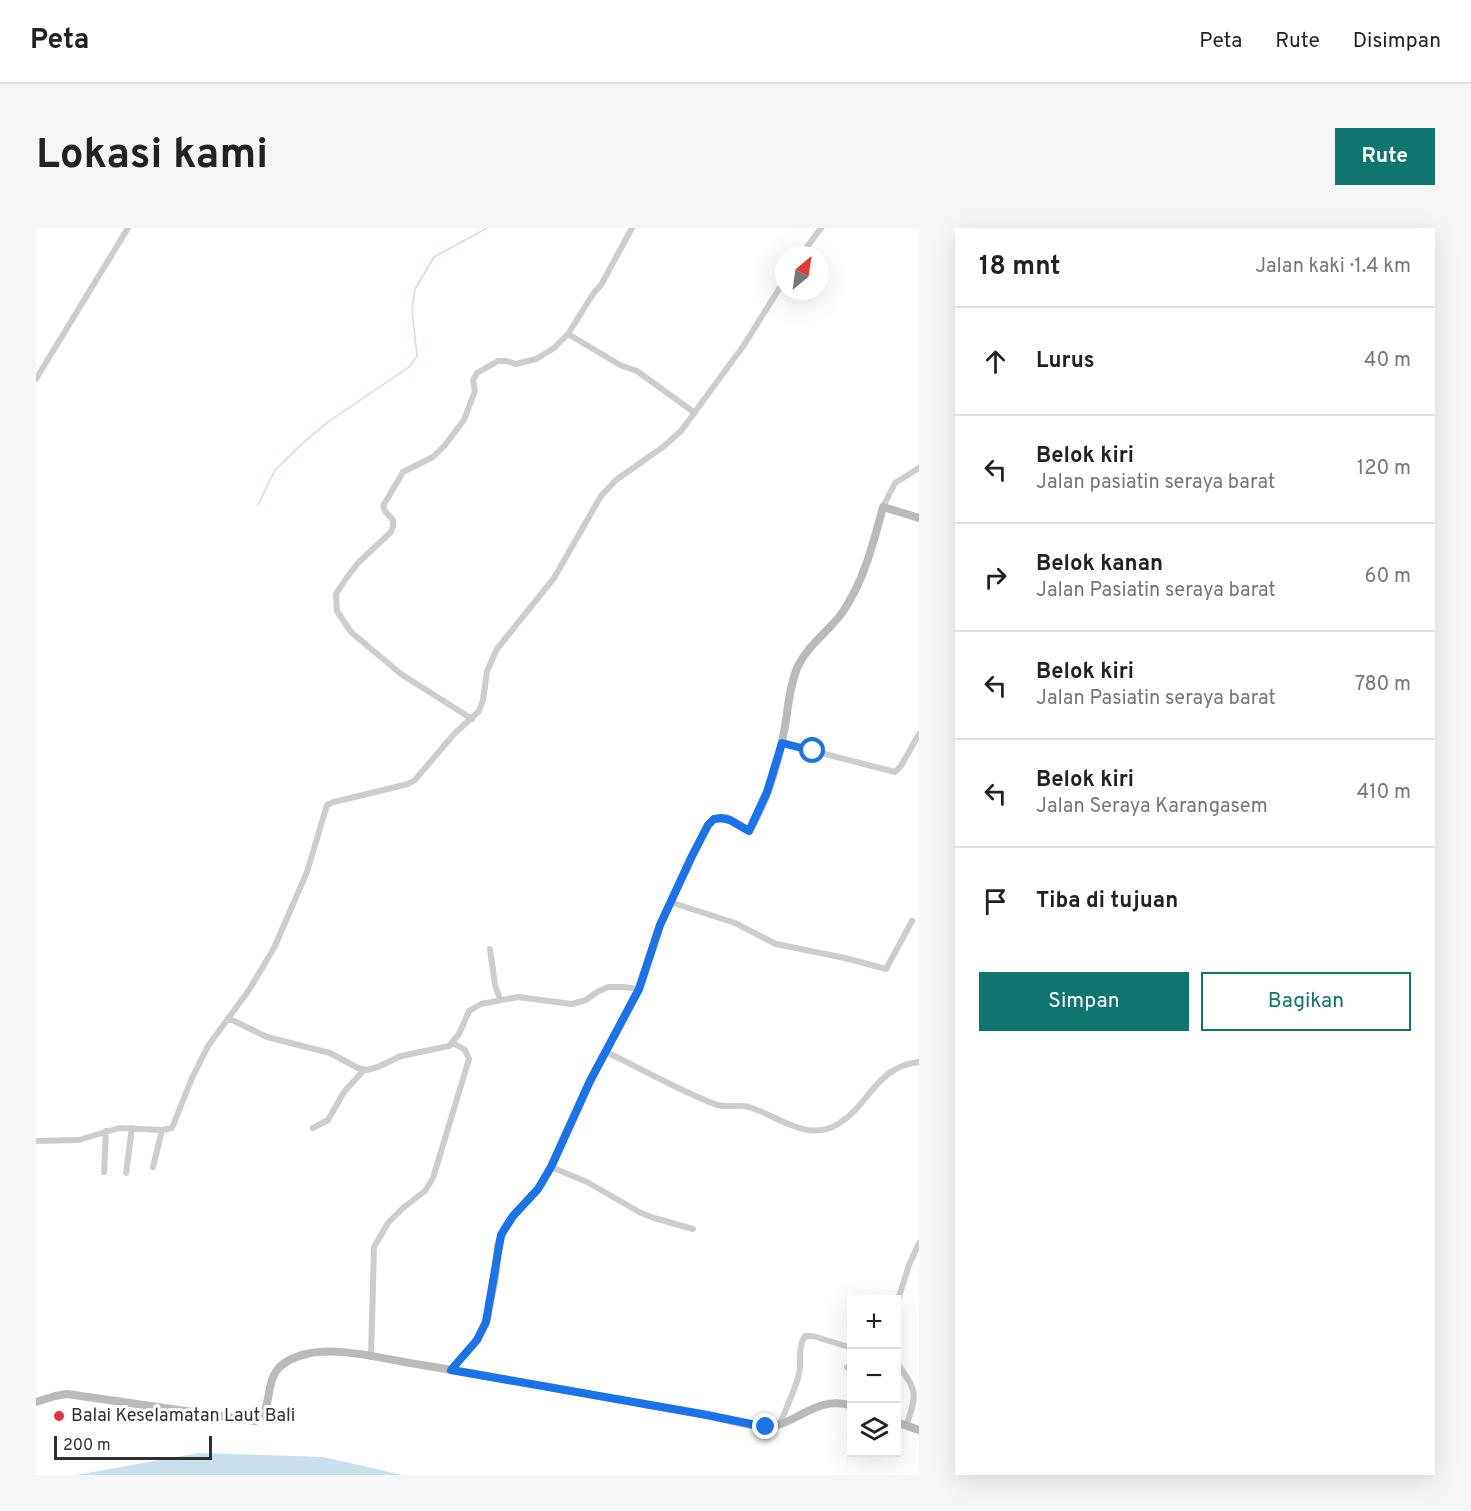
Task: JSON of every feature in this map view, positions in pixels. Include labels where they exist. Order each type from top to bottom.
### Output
[{"type":"street","points":[[36,379],[128,228]]},
{"type":"street","points":[[472,719],[401,674],[351,632],[337,611],[336,594],[358,563],[391,532],[393,520],[383,506],[403,472],[433,457],[446,445],[464,420],[475,391],[473,380],[477,373],[498,361],[516,364],[536,359],[554,348],[568,334],[601,285],[632,228]]},
{"type":"street","points":[[808,246],[821,228]]},
{"type":"street","points":[[36,1141],[42,1139],[79,1140],[106,1131],[132,1128],[162,1130],[170,1129],[174,1125],[199,1065],[274,948],[307,872],[327,805],[408,784],[415,780],[454,734],[472,719],[482,705],[487,671],[497,649],[554,578],[601,496],[616,480],[672,440],[744,345],[775,295]]},
{"type":"street","points":[[568,334],[620,365],[637,371],[695,412]]},
{"type":"street","points":[[451,1370],[477,1340],[486,1322],[495,1277],[498,1246],[504,1229],[538,1189],[551,1167],[578,1104],[639,989],[652,945],[692,856],[712,821],[718,818],[726,818],[749,831],[767,792],[782,743],[799,664],[812,646],[840,616],[855,591],[867,562],[883,507],[895,483],[919,468]]},
{"type":"street","points":[[883,507],[919,518]]},
{"type":"street","points":[[782,743],[895,772],[901,766],[919,734]]},
{"type":"street","points":[[670,902],[735,923],[776,944],[886,969],[912,921]]},
{"type":"street","points":[[490,949],[495,985],[500,999]]},
{"type":"street","points":[[313,1128],[328,1120],[344,1092],[364,1070],[378,1067],[401,1056],[443,1048],[453,1043],[469,1011],[474,1007],[500,999],[518,997],[572,1004],[586,1000],[608,987],[639,989]]},
{"type":"street","points":[[228,1018],[267,1036],[330,1053],[364,1070]]},
{"type":"street","points":[[371,1357],[374,1247],[388,1223],[425,1191],[433,1178],[469,1059],[465,1050],[453,1043]]},
{"type":"street","points":[[606,1052],[718,1105],[750,1107],[806,1130],[823,1130],[839,1124],[886,1074],[902,1065],[919,1062]]},
{"type":"street","points":[[126,1173],[132,1128]]},
{"type":"street","points":[[153,1167],[162,1130]]},
{"type":"street","points":[[104,1172],[106,1131]]},
{"type":"street","points":[[551,1167],[587,1182],[621,1203],[654,1218],[693,1229]]},
{"type":"street","points":[[900,1295],[909,1265],[919,1243]]},
{"type":"street","points":[[780,1424],[798,1377],[799,1348],[805,1336],[813,1336],[847,1346]]},
{"type":"street","points":[[36,1402],[67,1394],[250,1421],[258,1419],[262,1414],[275,1370],[284,1362],[320,1352],[371,1357],[451,1370],[702,1414],[760,1427],[772,1427],[829,1403],[847,1405]]},
{"type":"street","points":[[901,1368],[916,1392],[915,1403],[906,1426]]},
{"type":"street","points":[[901,1424],[919,1430]]},
{"type":"water","points":[[199,1453],[324,1457],[402,1475],[76,1475]]},
{"type":"waterway","points":[[258,505],[275,470],[304,442],[328,422],[409,367],[417,356],[412,309],[415,289],[434,257],[487,228]]},
{"type":"place","name":"Balai Keselamatan Laut Bali","points":[[59,1416]]},
{"type":"route","points":[[766,1427],[451,1370],[477,1340],[486,1322],[501,1235],[508,1222],[538,1189],[551,1167],[578,1104],[639,989],[660,925],[708,825],[714,819],[726,818],[749,831],[767,792],[782,743],[813,751]]}]
